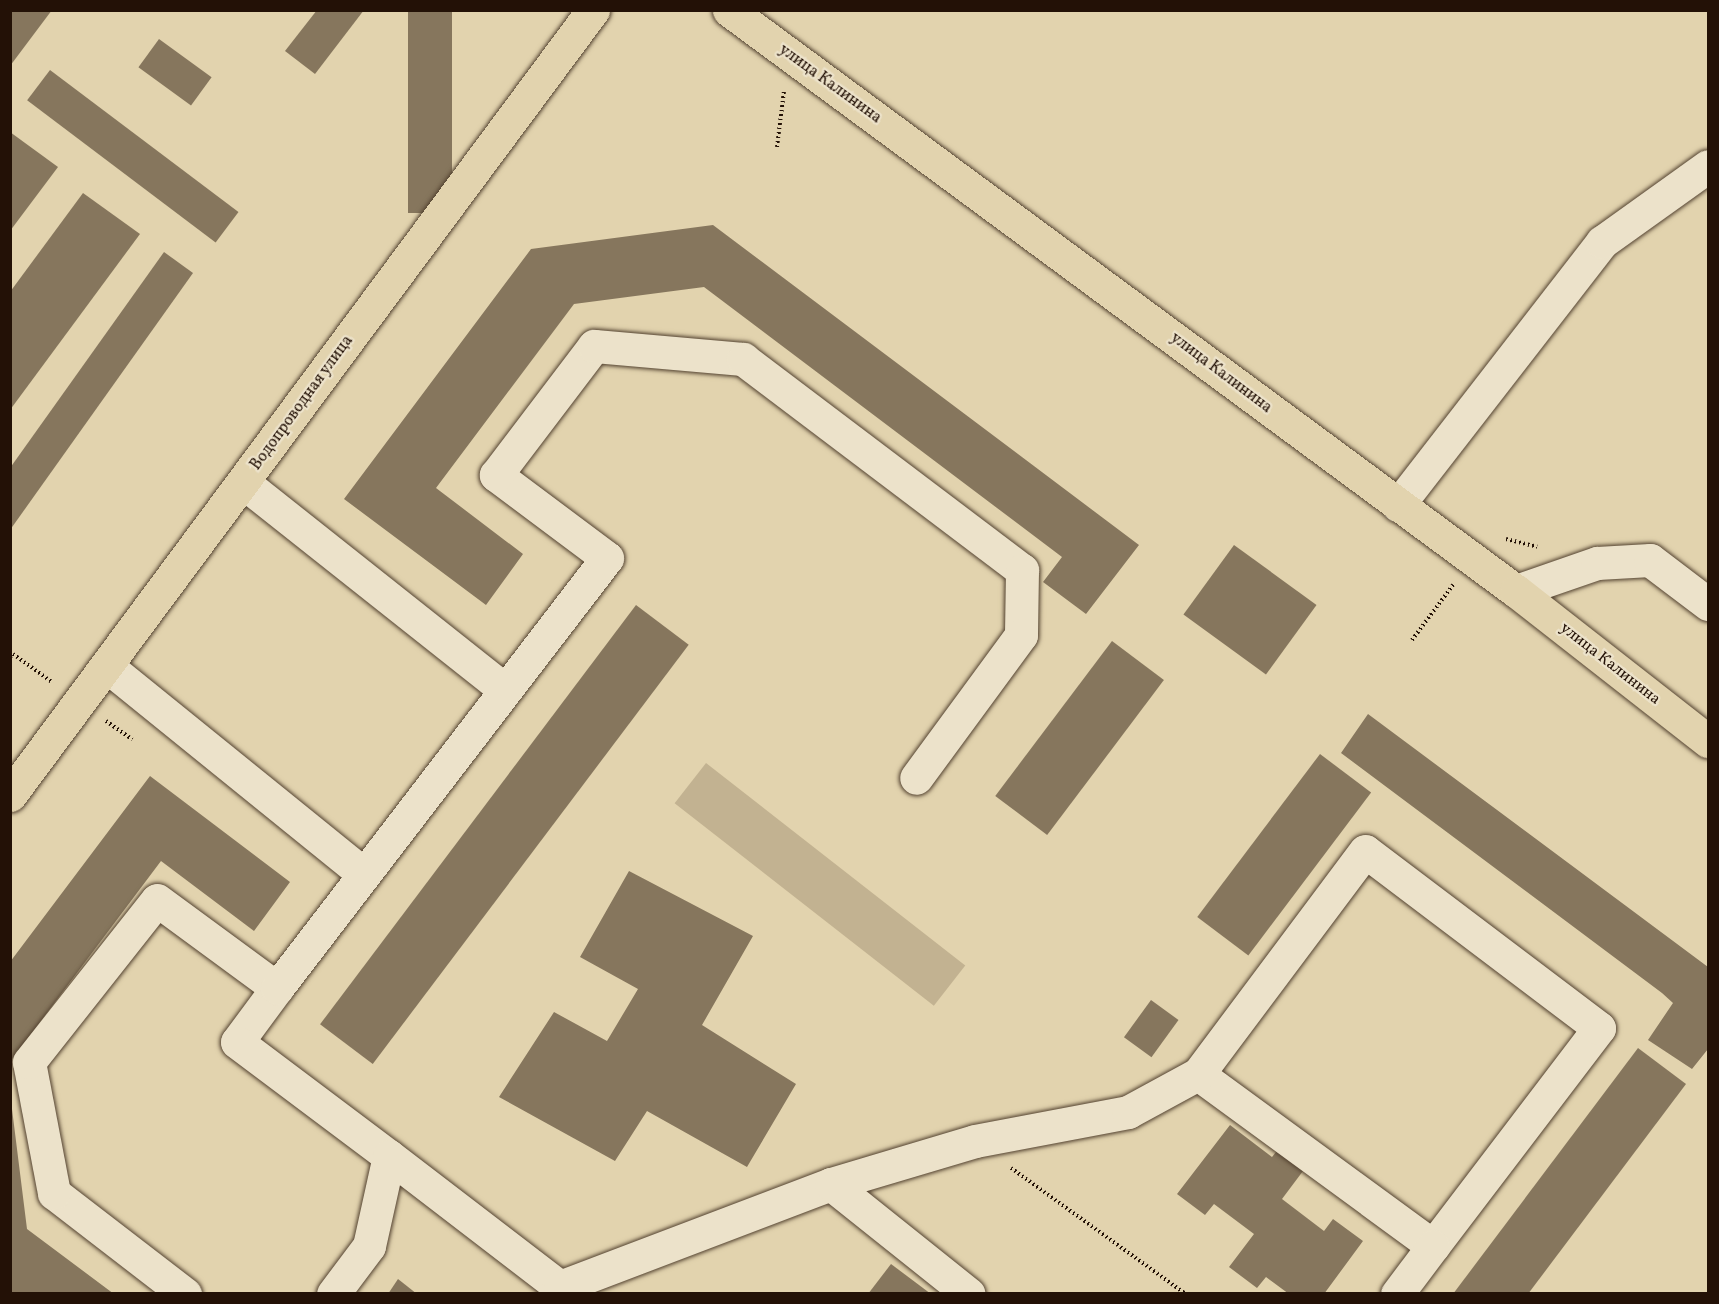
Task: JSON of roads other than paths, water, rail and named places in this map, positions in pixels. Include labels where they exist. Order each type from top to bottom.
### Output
[{"type":"main road","name":"Водопроводная улица","points":[[10,795],[108,667],[593,10]]},
{"type":"main road","name":"улица Калинина","points":[[729,10],[1516,591],[1708,741]]},
{"type":"lane","points":[[1398,505],[1602,242],[1708,166]]},
{"type":"lane","points":[[916,778],[1021,635],[1022,570],[743,359],[594,346],[495,475],[607,558],[237,1042],[389,1156],[558,1290],[831,1184],[975,1142],[1128,1112],[1198,1074],[1365,851],[1599,1028],[1397,1293]]},
{"type":"lane","points":[[244,483],[506,690]]},
{"type":"lane","points":[[1516,591],[1597,563],[1650,560],[1708,604]]},
{"type":"lane","points":[[108,667],[364,874]]},
{"type":"lane","points":[[185,1293],[54,1193],[29,1062],[157,900],[277,988]]},
{"type":"lane","points":[[1198,1074],[1433,1246]]},
{"type":"lane","points":[[333,1293],[369,1246],[389,1156]]},
{"type":"lane","points":[[831,1184],[969,1293]]}]
